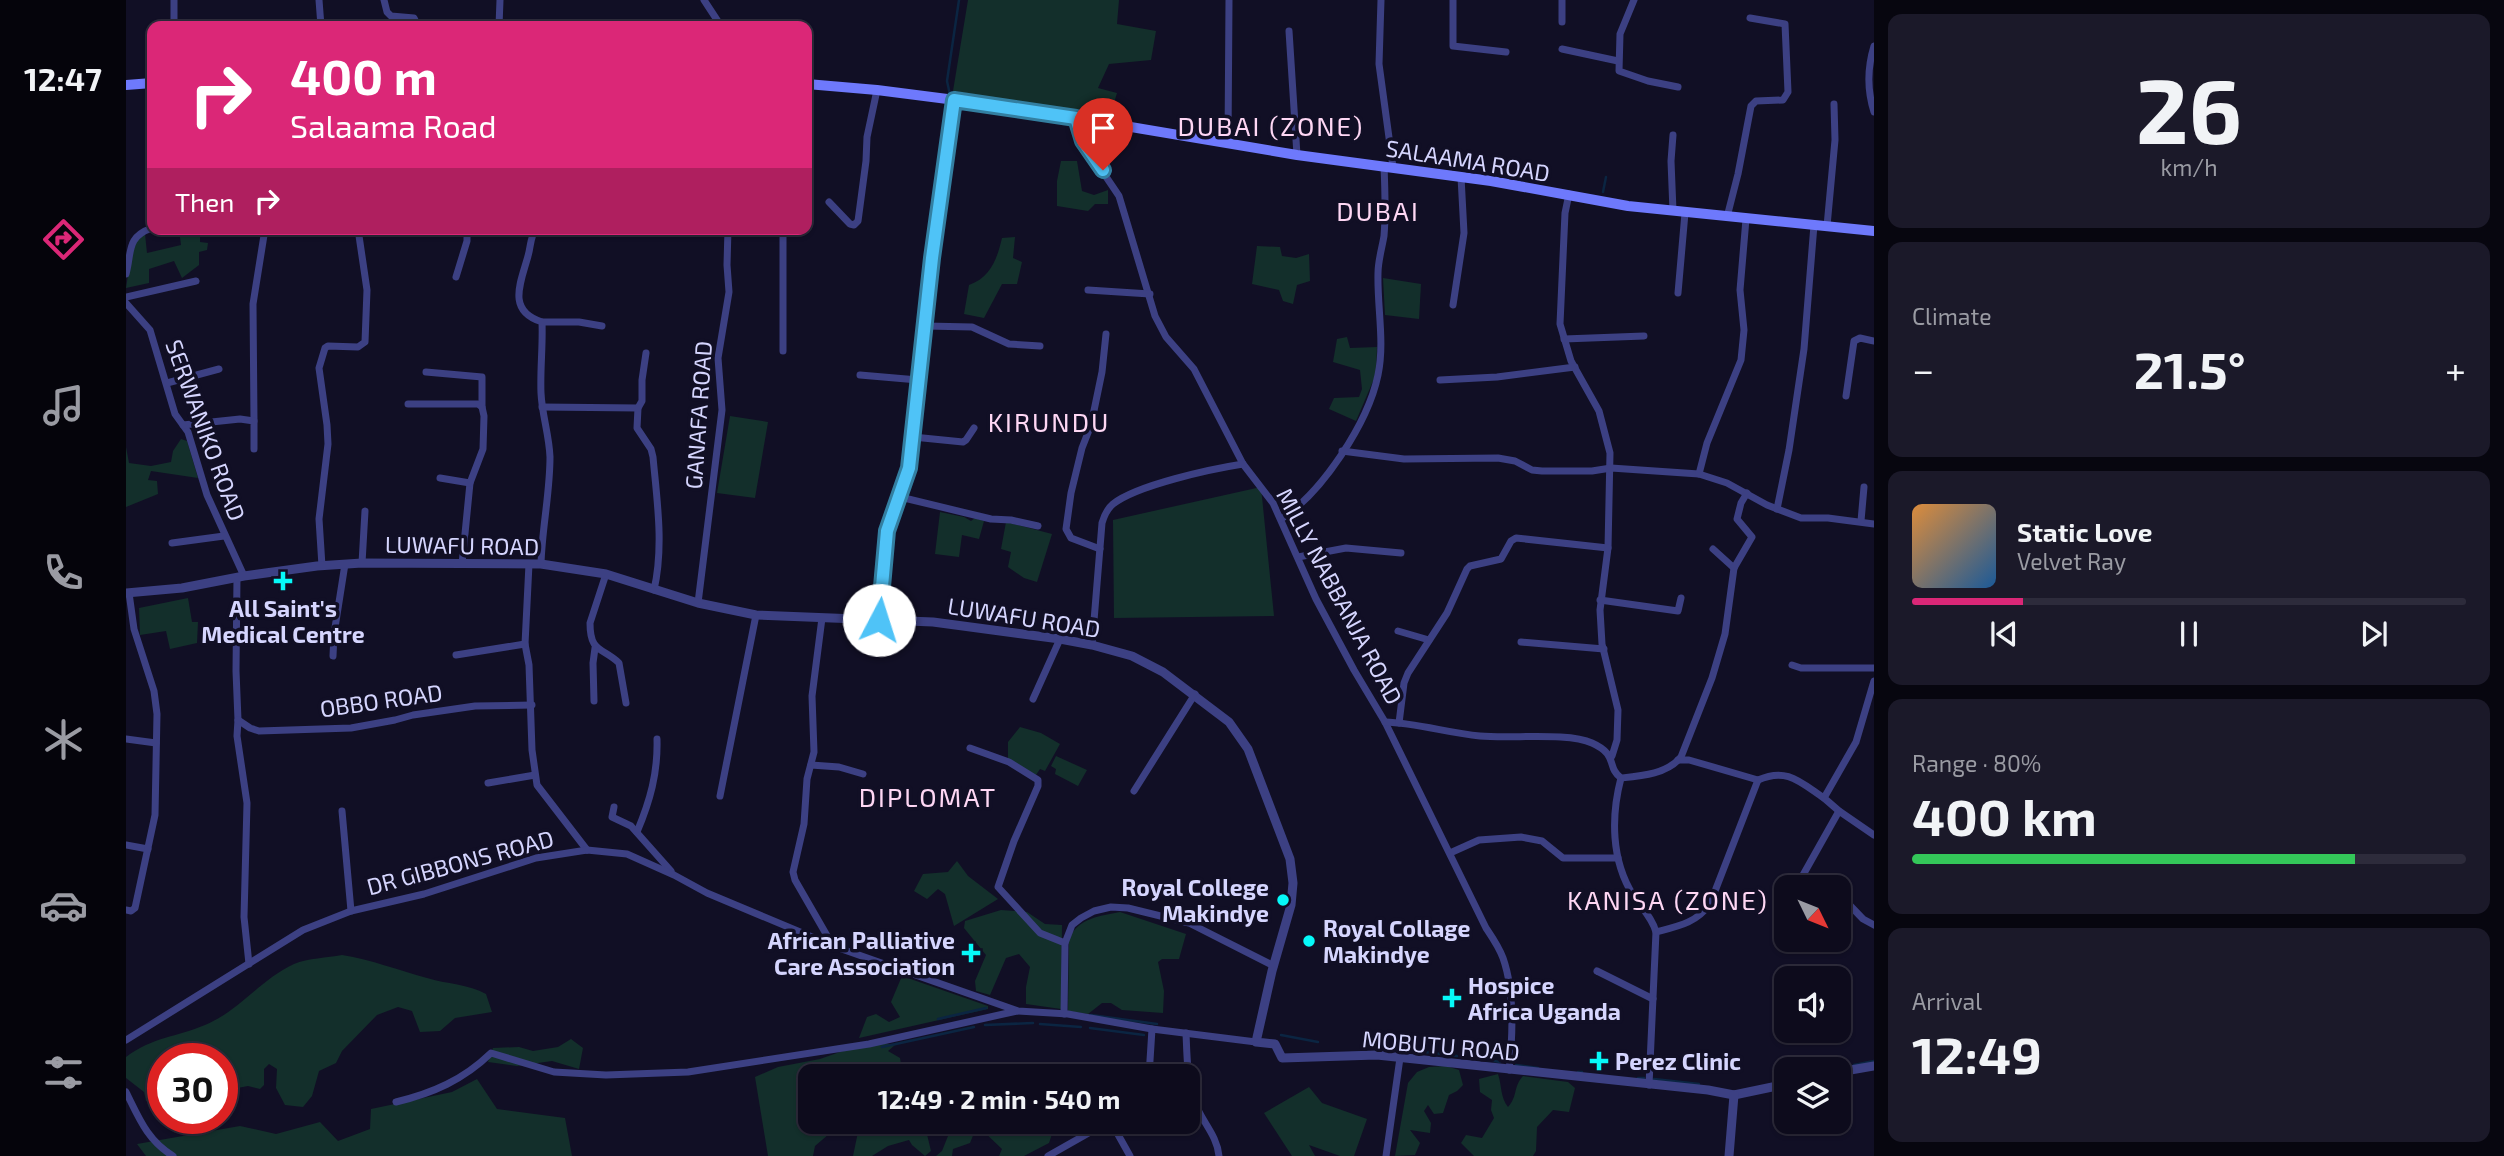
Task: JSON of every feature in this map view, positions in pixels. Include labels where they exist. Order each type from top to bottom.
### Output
[{"type":"main road","points":[[126,85],[147,83]]},
{"type":"main road","name":"SALAAMA ROAD","points":[[812,84],[877,90],[1076,118],[1297,155],[1569,194],[1615,204],[1874,230]]},
{"type":"street","points":[[174,0],[174,21]]},
{"type":"street","points":[[319,0],[321,21]]},
{"type":"street","points":[[384,0],[391,16],[414,18],[416,21]]},
{"type":"street","points":[[499,21],[500,0]]},
{"type":"street","points":[[704,0],[719,21]]},
{"type":"street","points":[[1228,0],[1228,143]]},
{"type":"street","points":[[1280,519],[1313,493],[1342,451],[1372,397],[1378,373],[1378,275],[1389,167],[1379,64],[1381,0]]},
{"type":"street","points":[[1453,0],[1455,47],[1506,52]]},
{"type":"street","points":[[1562,0],[1562,22]]},
{"type":"street","points":[[1634,0],[1620,34],[1618,69],[1621,73],[1678,87]]},
{"type":"street","points":[[1727,217],[1751,106],[1756,101],[1783,100],[1788,92],[1785,24],[1750,18]]},
{"type":"street","points":[[1289,31],[1297,155]]},
{"type":"street","points":[[1874,46],[1868,75],[1869,96],[1874,112]]},
{"type":"street","points":[[1562,49],[1618,61]]},
{"type":"street","points":[[828,202],[850,224],[854,225],[858,221],[867,137],[877,90]]},
{"type":"street","points":[[879,620],[887,531],[909,468],[932,258],[954,100]]},
{"type":"street","points":[[1827,226],[1835,140],[1834,104]]},
{"type":"street","name":"MILLY NABBANJA ROAD","points":[[1076,118],[1079,132],[1088,150],[1119,196],[1161,329],[1194,369],[1243,464],[1273,503],[1332,629],[1385,722],[1503,956],[1511,1017],[1508,1070]]},
{"type":"street","points":[[1673,135],[1673,211]]},
{"type":"street","points":[[1453,305],[1464,233],[1461,177]]},
{"type":"street","points":[[1569,194],[1565,213],[1560,311],[1564,339],[1575,367],[1599,411],[1609,442],[1611,468],[1608,548],[1600,600],[1604,649],[1618,710],[1613,769],[1621,778]]},
{"type":"street","points":[[1678,293],[1685,213]]},
{"type":"street","points":[[1699,474],[1707,443],[1741,360],[1744,330],[1740,290],[1746,219]]},
{"type":"street","points":[[1777,509],[1804,349],[1814,225]]},
{"type":"street","points":[[126,274],[132,242],[140,232],[147,230]]},
{"type":"street","points":[[254,449],[253,304],[264,235]]},
{"type":"street","points":[[322,566],[320,519],[328,444],[318,368],[328,346],[358,348],[365,342],[367,290],[359,235]]},
{"type":"street","points":[[456,277],[467,235]]},
{"type":"street","points":[[532,235],[521,277],[519,300],[523,310],[542,322],[579,322],[601,326]]},
{"type":"street","name":"GANAFA ROAD","points":[[698,603],[722,410],[718,358],[729,292],[728,235]]},
{"type":"street","points":[[783,235],[783,351]]},
{"type":"street","points":[[126,297],[196,281]]},
{"type":"street","points":[[1088,290],[1150,294]]},
{"type":"street","name":"SERWANIKO ROAD","points":[[126,303],[150,330],[175,414],[188,432],[207,495],[240,577]]},
{"type":"street","points":[[541,565],[542,525],[550,457],[549,434],[542,407],[542,322]]},
{"type":"street","points":[[926,326],[972,327],[1009,344],[1040,346]]},
{"type":"street","points":[[1100,549],[1071,538],[1066,529],[1070,492],[1091,425],[1102,372],[1106,334]]},
{"type":"street","points":[[1564,339],[1644,336]]},
{"type":"street","points":[[1846,396],[1854,342],[1860,338],[1874,341]]},
{"type":"street","points":[[646,353],[637,428],[651,449],[653,457],[659,563],[654,590]]},
{"type":"street","points":[[1440,380],[1497,377],[1575,367]]},
{"type":"street","points":[[167,383],[219,369]]},
{"type":"street","points":[[426,372],[482,377],[483,449],[470,483],[462,564]]},
{"type":"street","points":[[859,375],[918,380]]},
{"type":"street","points":[[408,404],[447,402],[478,404],[482,407]]},
{"type":"street","points":[[542,407],[638,408]]},
{"type":"street","points":[[183,425],[240,419],[254,421]]},
{"type":"street","points":[[913,437],[963,442],[974,428]]},
{"type":"street","points":[[1342,451],[1404,459],[1498,458],[1542,471],[1592,471],[1611,468],[1699,474],[1727,483],[1777,509],[1808,519],[1828,518],[1874,524]]},
{"type":"street","points":[[1092,645],[1104,517],[1115,502],[1189,475],[1243,464]]},
{"type":"street","points":[[440,478],[470,483]]},
{"type":"street","points":[[1861,521],[1864,487]]},
{"type":"street","points":[[1621,778],[1667,769],[1678,760],[1712,678],[1725,634],[1734,568],[1752,541],[1752,537],[1737,519],[1741,502],[1747,493]]},
{"type":"street","points":[[900,497],[992,519],[1038,526]]},
{"type":"street","points":[[362,563],[365,511]]},
{"type":"street","points":[[172,543],[224,536]]},
{"type":"street","points":[[1399,723],[1404,683],[1447,613],[1466,569],[1475,564],[1502,559],[1511,541],[1517,538],[1608,548]]},
{"type":"street","points":[[1298,557],[1346,548],[1401,554]]},
{"type":"street","points":[[1713,549],[1734,568]]},
{"type":"street","points":[[333,656],[345,564]]},
{"type":"street","name":"LUWAFU ROAD","points":[[128,593],[182,588],[240,577],[345,564],[529,564],[606,574],[698,603],[756,615],[933,622],[1060,639],[1092,645],[1142,661],[1195,694],[1229,722],[1248,749],[1290,859],[1293,883],[1291,905],[1256,1042]]},
{"type":"street","points":[[529,564],[525,644],[529,665],[535,775],[541,792],[587,850]]},
{"type":"street","points":[[606,574],[590,623],[592,642],[595,648],[619,663],[626,703]]},
{"type":"street","points":[[240,577],[236,671],[238,751],[247,803],[244,917],[250,964]]},
{"type":"street","points":[[126,910],[135,908],[155,815],[157,714],[154,691],[134,629],[128,593]]},
{"type":"street","points":[[1600,600],[1678,611],[1681,598]]},
{"type":"street","points":[[720,796],[756,615]]},
{"type":"street","points":[[822,618],[812,696],[814,752],[807,779],[804,824],[793,872],[833,946]]},
{"type":"street","points":[[1398,631],[1429,640]]},
{"type":"street","points":[[1033,699],[1060,639]]},
{"type":"street","points":[[1521,642],[1604,649]]},
{"type":"street","points":[[456,655],[525,644]]},
{"type":"street","points":[[594,701],[595,648]]},
{"type":"street","points":[[1792,665],[1828,669],[1874,668]]},
{"type":"street","points":[[1824,798],[1856,742],[1874,681]]},
{"type":"street","points":[[1134,791],[1195,694]]},
{"type":"street","name":"OBBO ROAD","points":[[238,720],[259,731],[351,728],[463,708],[532,705]]},
{"type":"street","points":[[1385,722],[1482,736],[1583,739],[1602,747],[1612,756]]},
{"type":"street","points":[[126,739],[156,743]]},
{"type":"street","points":[[637,832],[652,791],[658,764],[657,739]]},
{"type":"street","points":[[970,748],[1009,762],[1038,780],[1038,786],[998,887],[1040,933],[1065,943]]},
{"type":"street","points":[[1678,760],[1689,760],[1758,780],[1772,774],[1784,774],[1796,779],[1874,834]]},
{"type":"street","points":[[811,765],[839,767],[863,774]]},
{"type":"street","points":[[488,783],[535,775]]},
{"type":"street","points":[[1621,778],[1614,805],[1618,858],[1632,893],[1650,916],[1656,932],[1650,1085]]},
{"type":"street","points":[[1656,932],[1690,923],[1710,904],[1758,780]]},
{"type":"street","points":[[614,807],[612,817],[631,826],[674,875]]},
{"type":"street","points":[[342,811],[351,911]]},
{"type":"street","points":[[1803,875],[1839,811]]},
{"type":"street","points":[[1450,853],[1479,840],[1521,837],[1542,841],[1563,858],[1618,858]]},
{"type":"street","points":[[126,845],[148,849]]},
{"type":"street","name":"DR GIBBONS ROAD","points":[[126,1040],[303,930],[351,911],[424,894],[536,858],[587,850],[627,854],[708,893],[833,946],[1018,1011]]},
{"type":"street","points":[[1064,1014],[1065,943],[1072,925],[1081,918],[1111,907],[1128,908],[1189,923],[1214,933],[1274,966]]},
{"type":"street","points":[[1852,908],[1863,919],[1874,925]]},
{"type":"street","points":[[1597,971],[1653,999]]},
{"type":"street","points":[[396,1102],[424,1095],[450,1084],[473,1071],[491,1053],[554,1072],[606,1075],[688,1072],[869,1044],[1018,1011]]},
{"type":"street","name":"MOBUTU ROAD","points":[[1018,1011],[1064,1014],[1152,1029],[1275,1044],[1282,1058],[1377,1055],[1734,1095],[1774,1087]]},
{"type":"street","points":[[1150,1064],[1152,1029]]},
{"type":"street","points":[[1186,1033],[1195,1102],[1208,1125],[1219,1156]]},
{"type":"street","points":[[1385,1156],[1400,1058]]},
{"type":"street","points":[[1851,1070],[1874,1066]]},
{"type":"street","points":[[126,1093],[153,1141],[173,1156]]},
{"type":"street","points":[[1729,1156],[1734,1095]]},
{"type":"street","points":[[1048,1156],[1088,1134]]},
{"type":"street","points":[[1117,1134],[1130,1156]]},
{"type":"green space","points":[[968,0],[1119,0],[1117,24],[1156,31],[1151,60],[1109,64],[1098,88],[1117,93],[1110,116],[953,91]]},
{"type":"green space","points":[[1061,161],[1077,161],[1082,191],[1094,195],[1108,190],[1108,204],[1095,204],[1088,211],[1057,206],[1057,181]]},
{"type":"green space","points":[[145,234],[147,253],[181,245],[180,235],[200,235],[200,242],[208,243],[207,250],[199,252],[199,265],[182,278],[174,261],[149,269],[149,283],[126,288],[133,242]]},
{"type":"green space","points":[[1015,237],[1013,258],[1022,262],[1017,284],[1002,284],[984,318],[964,314],[969,285],[988,272],[1002,238]]},
{"type":"green space","points":[[1257,246],[1280,247],[1282,256],[1296,258],[1309,254],[1310,281],[1297,285],[1293,304],[1283,301],[1279,290],[1252,284]]},
{"type":"green space","points":[[1383,278],[1421,284],[1419,319],[1385,315]]},
{"type":"green space","points":[[1347,337],[1350,348],[1377,347],[1376,374],[1356,421],[1329,409],[1334,398],[1359,397],[1362,389],[1360,370],[1333,362],[1337,339]]},
{"type":"green space","points":[[730,416],[768,422],[755,498],[717,493]]},
{"type":"green space","points":[[181,439],[187,441],[198,478],[151,471],[148,480],[157,481],[158,494],[126,507],[126,447],[129,463],[151,466],[171,462],[173,451]]},
{"type":"green space","points":[[1261,487],[1274,616],[1114,618],[1113,520]]},
{"type":"green space","points":[[940,512],[971,521],[975,518],[984,521],[979,539],[962,535],[959,557],[935,554]]},
{"type":"green space","points":[[1006,522],[1052,534],[1037,582],[1024,578],[1008,567],[1011,552],[1001,549]]},
{"type":"green space","points":[[188,598],[192,622],[198,622],[197,643],[170,649],[166,631],[140,635],[139,608]]},
{"type":"green space","points":[[1020,727],[1041,733],[1060,744],[1045,771],[1040,769],[1036,775],[1008,759],[1008,742]]},
{"type":"green space","points":[[1056,756],[1087,770],[1078,786],[1055,774],[1056,769],[1051,766]]},
{"type":"green space","points":[[957,861],[968,876],[998,899],[954,926],[945,894],[938,889],[927,899],[914,891],[923,874],[948,872]]},
{"type":"green space","points":[[1001,910],[1027,912],[1045,924],[1062,925],[1061,1009],[1026,1004],[1030,967],[1019,954],[1006,958],[990,995],[976,991],[975,981],[986,955],[964,928],[965,921]]},
{"type":"green space","points":[[1120,912],[1186,934],[1179,959],[1162,959],[1158,962],[1164,991],[1163,1013],[1122,1010],[1111,1003],[1102,1003],[1088,1014],[1068,1011],[1069,939],[1084,922]]},
{"type":"green space","points":[[342,955],[465,986],[486,994],[492,1012],[455,1018],[440,1031],[420,1032],[412,1011],[398,1007],[377,1015],[342,1051],[336,1063],[319,1071],[312,1096],[303,1107],[285,1105],[276,1088],[277,1069],[269,1064],[264,1069],[264,1085],[260,1089],[248,1086],[238,1088],[238,1043],[151,1043],[217,1019],[282,970],[311,959]]},
{"type":"green space","points":[[902,976],[988,1006],[988,1009],[859,1038],[867,1017],[876,1014],[889,1022],[900,1017],[891,1002]]},
{"type":"green space","points":[[571,1039],[583,1048],[579,1069],[552,1061],[517,1066],[488,1062],[493,1048],[519,1047],[533,1051],[558,1047]]},
{"type":"green space","points":[[871,1041],[895,1045],[888,1051],[900,1058],[901,1064],[798,1064],[798,1134],[829,1134],[815,1146],[813,1156],[768,1156],[755,1077],[778,1067],[820,1059]]},
{"type":"green space","points":[[147,1045],[147,1101],[144,1092],[126,1078],[126,1057]]},
{"type":"green space","points":[[1446,1066],[1459,1070],[1463,1085],[1449,1095],[1443,1113],[1434,1114],[1428,1105],[1424,1111],[1431,1123],[1430,1133],[1410,1130],[1420,1143],[1415,1155],[1395,1156],[1408,1083],[1417,1072],[1429,1067]]},
{"type":"green space","points":[[1498,1074],[1502,1095],[1508,1107],[1523,1076],[1568,1082],[1575,1088],[1569,1112],[1553,1110],[1537,1127],[1536,1151],[1533,1156],[1474,1156],[1461,1143],[1466,1135],[1482,1138],[1494,1118],[1492,1100],[1480,1092],[1479,1079]]},
{"type":"green space","points":[[477,1079],[497,1109],[565,1118],[572,1156],[146,1156],[137,1144],[194,1134],[238,1134],[240,1126],[276,1134],[320,1122],[338,1141],[370,1129],[371,1109],[452,1092]]},
{"type":"green space","points":[[1309,1087],[1322,1103],[1367,1119],[1354,1156],[1340,1156],[1309,1145],[1315,1156],[1292,1156],[1264,1113]]},
{"type":"green space","points":[[858,1134],[927,1134],[931,1151],[925,1156],[909,1140],[888,1146],[872,1156],[853,1156]]},
{"type":"green space","points":[[949,1134],[974,1134],[970,1143],[953,1149],[952,1156],[936,1156],[942,1151]]},
{"type":"green space","points":[[986,1134],[1052,1134],[1049,1143],[1024,1156],[999,1156],[1002,1149]]},
{"type":"waterway","points":[[950,95],[947,81],[959,0]]},
{"type":"waterway","points":[[1603,192],[1606,177]]},
{"type":"waterway","points":[[938,1019],[986,1008]]},
{"type":"waterway","points":[[1091,1015],[1157,1024]]},
{"type":"waterway","points":[[985,1025],[1033,1023]]},
{"type":"waterway","points":[[1040,1024],[1081,1027]]},
{"type":"waterway","points":[[882,1047],[974,1027]]},
{"type":"waterway","points":[[1090,1028],[1144,1035]]},
{"type":"waterway","points":[[1281,1035],[1318,1042]]},
{"type":"waterway","points":[[1401,1049],[1457,1056]]},
{"type":"waterway","points":[[1469,1057],[1500,1062]]},
{"type":"waterway","points":[[1854,1065],[1874,1061]]},
{"type":"waterway","points":[[1516,1065],[1538,1068]]},
{"type":"waterway","points":[[1638,1078],[1644,1078]]},
{"type":"waterway","points":[[1654,1079],[1699,1084]]},
{"type":"place","name":"All Saint's Medical Centre","points":[[283,581]]},
{"type":"place","name":"Royal College Makindye","points":[[1283,900]]},
{"type":"place","name":"Royal Collage Makindye","points":[[1309,941]]},
{"type":"place","name":"African Palliative Care Association","points":[[971,953]]},
{"type":"place","name":"Hospice Africa Uganda","points":[[1452,998]]},
{"type":"place","name":"Perez Clinic","points":[[1599,1061]]},
{"type":"district","name":"DUBAI (ZONE)","points":[[1271,125]]},
{"type":"district","name":"DUBAI","points":[[1378,210]]},
{"type":"district","name":"KIRUNDU","points":[[1049,421]]},
{"type":"district","name":"DIPLOMAT","points":[[928,796]]},
{"type":"district","name":"KANISA (ZONE)","points":[[1668,899]]},
{"type":"route","points":[[879,620],[887,531],[909,468],[932,258],[954,100],[1076,118],[1083,141],[1103,170]]}]
